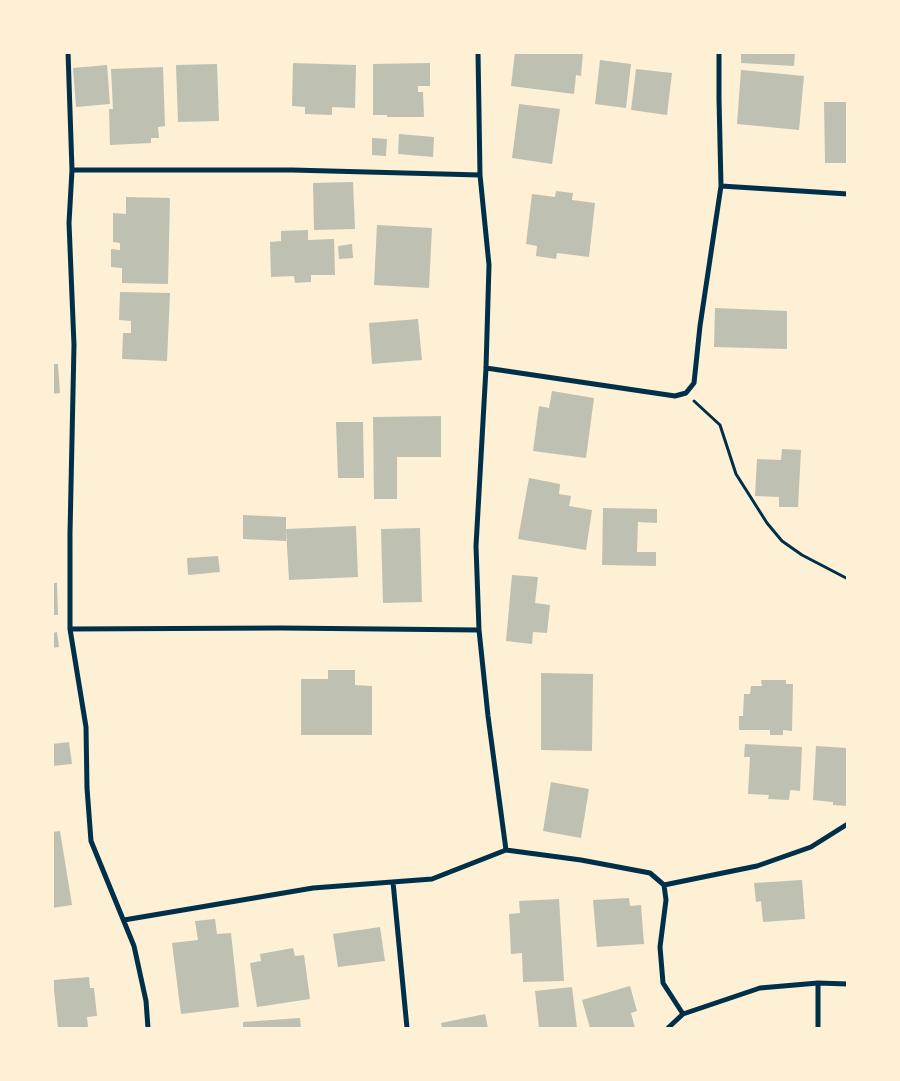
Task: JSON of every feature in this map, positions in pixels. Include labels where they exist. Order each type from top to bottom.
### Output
[{"type":"street","points":[[68,52],[72,170],[69,223],[74,345],[70,629],[86,727],[87,788],[91,841],[134,946],[146,1001],[148,1028]]},
{"type":"street","points":[[478,52],[480,175],[489,265],[486,368],[476,546],[479,630],[488,716],[506,850]]},
{"type":"street","points":[[486,368],[675,396],[686,393],[694,383],[700,326],[721,186],[719,52]]},
{"type":"street","points":[[72,170],[292,170],[480,175]]},
{"type":"street","points":[[721,186],[848,194]]},
{"type":"street","points":[[70,629],[280,628],[479,630]]},
{"type":"street","points":[[664,885],[758,866],[810,847],[846,825]]},
{"type":"street","points":[[124,920],[313,888],[432,879],[506,850],[581,860],[650,873],[664,885],[666,900],[660,947],[663,983],[683,1014]]},
{"type":"street","points":[[393,882],[407,1028]]},
{"type":"street","points":[[818,983],[818,1028]]},
{"type":"street","points":[[668,1028],[683,1014],[760,988],[818,983],[848,984]]},
{"type":"path","points":[[686,393],[720,425],[736,474],[767,523],[782,541],[802,555],[848,579]]},
{"type":"building","points":[[515,52],[583,52],[581,76],[576,75],[574,94],[511,86]]},
{"type":"building","points":[[741,52],[795,52],[794,66],[741,63]]},
{"type":"building","points":[[600,60],[631,64],[626,108],[595,104]]},
{"type":"building","points":[[293,63],[356,65],[355,108],[332,107],[332,115],[305,114],[305,107],[292,106]]},
{"type":"building","points":[[430,63],[430,86],[418,86],[418,92],[423,92],[424,117],[373,115],[373,64]]},
{"type":"building","points":[[217,64],[219,121],[178,122],[176,65]]},
{"type":"building","points":[[107,65],[110,104],[76,107],[73,68]]},
{"type":"building","points":[[163,67],[165,126],[158,127],[159,138],[151,138],[151,143],[110,145],[109,109],[113,109],[111,69]]},
{"type":"building","points":[[636,69],[672,73],[667,115],[631,110]]},
{"type":"building","points":[[741,70],[804,76],[799,130],[737,124]]},
{"type":"building","points":[[824,102],[848,102],[848,163],[825,163]]},
{"type":"building","points":[[519,104],[560,109],[552,164],[512,158]]},
{"type":"building","points":[[399,134],[434,137],[433,157],[398,154]]},
{"type":"building","points":[[372,138],[387,139],[386,156],[372,155]]},
{"type":"building","points":[[353,182],[355,229],[314,230],[313,183]]},
{"type":"building","points":[[556,191],[573,193],[572,200],[595,203],[589,257],[557,253],[556,259],[536,256],[537,246],[526,244],[532,194],[555,197]]},
{"type":"building","points":[[126,197],[170,198],[168,284],[122,283],[122,268],[111,267],[111,249],[120,250],[120,243],[113,242],[113,213],[126,214]]},
{"type":"building","points":[[377,225],[432,228],[429,288],[374,285]]},
{"type":"building","points":[[308,230],[308,240],[334,239],[335,275],[311,275],[311,282],[295,283],[294,276],[271,277],[270,242],[281,241],[281,231]]},
{"type":"building","points":[[352,244],[353,258],[339,259],[338,246]]},
{"type":"building","points":[[120,292],[170,293],[167,361],[122,359],[123,333],[131,333],[131,321],[119,320]]},
{"type":"building","points":[[715,308],[787,311],[787,349],[714,347]]},
{"type":"building","points":[[418,319],[422,360],[372,364],[369,323]]},
{"type":"building","points":[[52,364],[58,364],[60,393],[52,394]]},
{"type":"building","points":[[552,391],[594,398],[586,458],[533,451],[539,406],[549,408]]},
{"type":"building","points":[[441,416],[441,457],[397,457],[397,499],[374,499],[373,417]]},
{"type":"building","points":[[336,422],[363,422],[364,478],[338,478]]},
{"type":"building","points":[[782,449],[801,450],[798,507],[779,507],[779,497],[755,496],[757,459],[781,460]]},
{"type":"building","points":[[529,478],[560,484],[559,494],[571,496],[569,506],[592,510],[586,550],[518,539]]},
{"type":"building","points":[[603,508],[657,509],[657,523],[638,522],[637,552],[656,552],[656,566],[602,565]]},
{"type":"building","points":[[243,515],[286,517],[286,541],[243,539]]},
{"type":"building","points":[[356,526],[358,577],[289,580],[286,529]]},
{"type":"building","points":[[420,528],[422,602],[383,603],[381,529]]},
{"type":"building","points":[[218,556],[220,572],[188,575],[187,558]]},
{"type":"building","points":[[512,575],[538,577],[535,603],[550,605],[547,633],[533,632],[532,644],[506,641]]},
{"type":"building","points":[[52,583],[57,583],[58,615],[52,615]]},
{"type":"building","points":[[57,632],[59,647],[52,648],[52,633]]},
{"type":"building","points":[[328,670],[355,670],[355,685],[372,686],[372,735],[301,735],[301,679],[328,679]]},
{"type":"building","points":[[541,673],[593,674],[592,751],[541,750]]},
{"type":"building","points":[[761,680],[786,680],[786,684],[793,684],[792,731],[783,730],[783,735],[770,735],[770,730],[739,730],[739,716],[743,716],[744,694],[750,694],[751,686],[762,686]]},
{"type":"building","points":[[69,742],[72,764],[52,766],[52,744]]},
{"type":"building","points":[[745,744],[802,747],[800,791],[790,790],[789,800],[768,799],[769,795],[748,794],[750,757],[744,757]]},
{"type":"building","points":[[816,746],[848,748],[848,806],[833,805],[833,802],[813,800]]},
{"type":"building","points":[[551,782],[589,789],[581,838],[543,831]]},
{"type":"building","points":[[60,831],[72,905],[52,908],[52,832]]},
{"type":"building","points":[[802,880],[805,919],[763,922],[761,901],[756,902],[754,883]]},
{"type":"building","points":[[629,898],[630,906],[641,905],[644,944],[597,947],[593,900]]},
{"type":"building","points":[[559,899],[564,981],[523,982],[522,953],[511,954],[509,914],[520,913],[519,901]]},
{"type":"building","points":[[215,919],[217,934],[231,933],[239,1007],[181,1014],[172,943],[198,940],[195,921]]},
{"type":"building","points":[[380,927],[385,961],[338,967],[333,934]]},
{"type":"building","points":[[293,948],[295,956],[304,955],[310,999],[257,1007],[250,963],[261,961],[260,954]]},
{"type":"building","points":[[89,977],[90,988],[94,988],[97,1016],[87,1017],[88,1027],[58,1028],[53,980]]},
{"type":"building","points":[[630,986],[637,1011],[631,1013],[635,1028],[590,1028],[582,1000]]},
{"type":"building","points":[[572,987],[577,1028],[539,1028],[535,991]]},
{"type":"building","points":[[485,1014],[488,1028],[442,1028],[441,1023]]},
{"type":"building","points":[[300,1018],[301,1028],[243,1028],[243,1022]]}]
